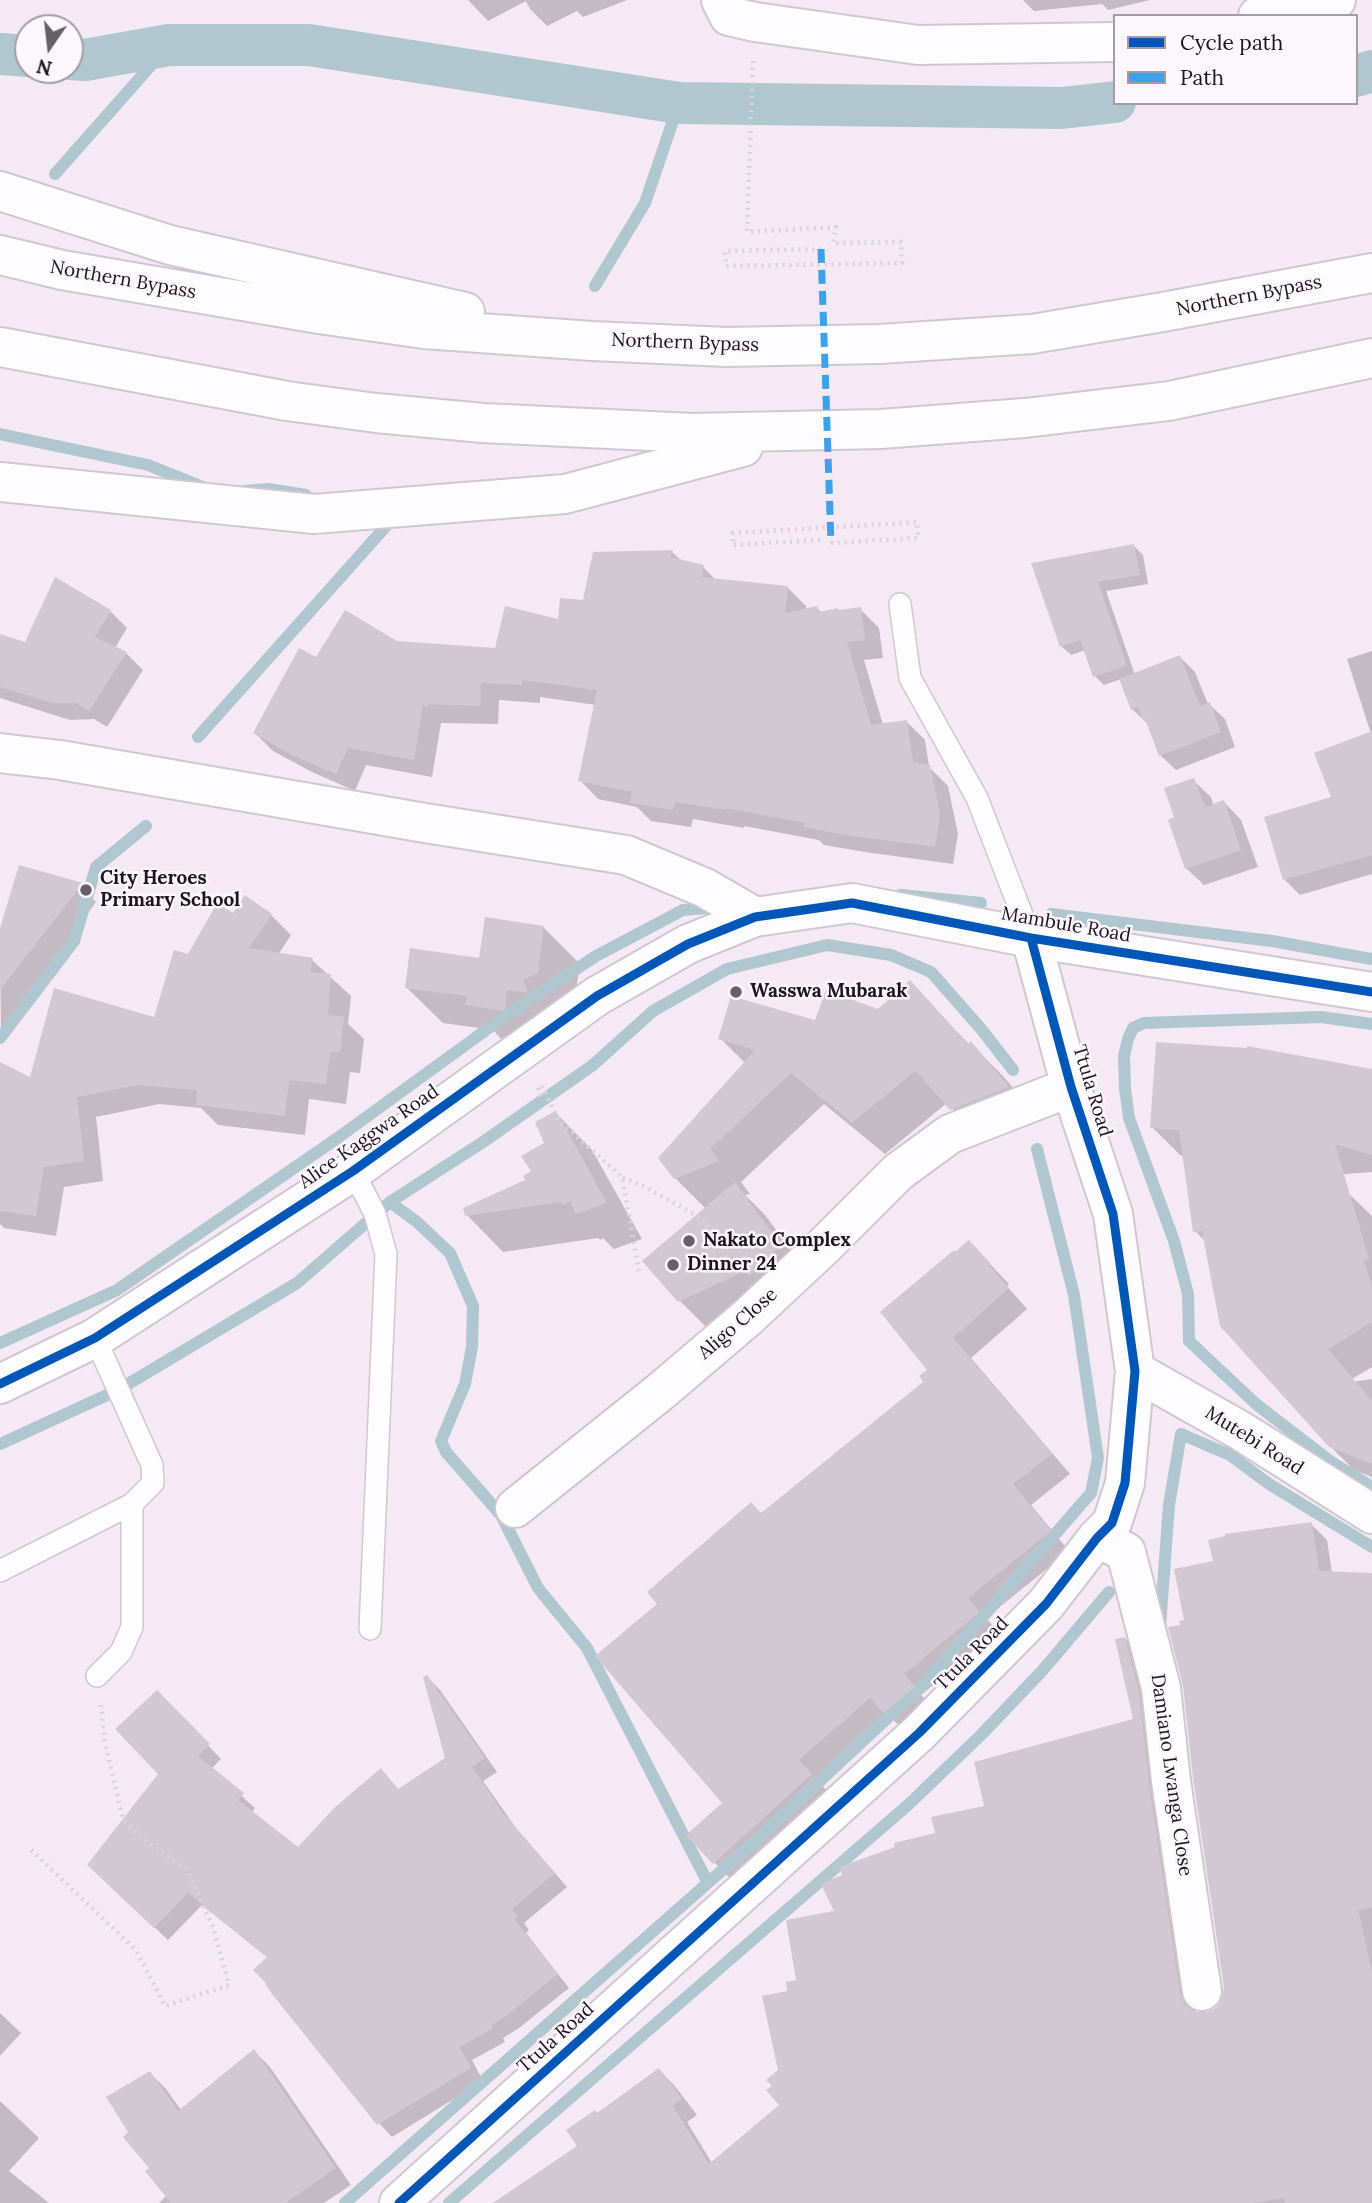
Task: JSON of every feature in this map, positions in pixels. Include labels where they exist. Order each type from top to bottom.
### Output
[{"type":"main road","points":[[721,0],[729,16],[755,23],[918,45],[1113,42]]},
{"type":"main road","points":[[1268,14],[1336,0]]},
{"type":"main road","points":[[0,191],[170,245],[592,341]]},
{"type":"main road","name":"Northern Bypass","points":[[0,255],[62,270],[424,329],[592,341],[741,346],[880,344],[1032,334],[1372,273]]},
{"type":"main road","points":[[0,346],[287,401],[376,413],[483,423],[692,433],[881,429],[1025,418],[1169,401],[1372,358]]},
{"type":"main road","points":[[0,482],[314,514],[565,494],[800,432]]},
{"type":"main road","points":[[0,752],[626,855],[705,888],[755,917]]},
{"type":"main road","name":"Mambule Road","points":[[755,917],[852,903],[1031,938],[1372,992]]},
{"type":"main road","name":"Alice Kaggwa Road","points":[[0,1384],[95,1338],[353,1171],[597,996],[688,944],[755,917]]},
{"type":"main road","name":"Ttula Road","points":[[399,2203],[919,1732],[1046,1604],[1097,1538],[1112,1523],[1125,1483],[1135,1370],[1113,1214],[1071,1087],[1031,938]]},
{"type":"main road","name":"Aligo Close","points":[[515,1508],[660,1392],[769,1298],[898,1172],[950,1134],[1071,1087]]},
{"type":"main road","name":"Mutebi Road","points":[[1135,1370],[1241,1431],[1372,1514]]},
{"type":"main road","name":"Damiano Lwanga Close","points":[[1097,1538],[1126,1552],[1161,1688],[1171,1782],[1202,1991]]},
{"type":"lane","points":[[900,604],[910,678],[977,799],[1031,938]]},
{"type":"lane","points":[[353,1171],[375,1214],[386,1254],[370,1629]]},
{"type":"lane","points":[[0,1572],[132,1504],[152,1483],[152,1465],[95,1338]]},
{"type":"lane","points":[[97,1676],[121,1651],[132,1627],[132,1504]]},
{"type":"path","points":[[753,52],[747,232],[836,227],[833,243],[901,242],[902,263],[726,267],[725,251],[821,249]]},
{"type":"path","points":[[820,540],[733,545],[733,533],[917,522],[918,538],[831,544]]},
{"type":"path","points":[[543,1101],[539,1086],[559,1121],[622,1177],[701,1218],[743,1278],[769,1298]]},
{"type":"path","points":[[622,1177],[639,1271]]},
{"type":"path","points":[[31,1850],[136,1950],[165,2006],[229,1985],[213,1927],[188,1871],[142,1838],[123,1819],[105,1743],[97,1676]]},
{"type":"building","points":[[1134,544],[1140,575],[1098,582],[1127,666],[1093,677],[1080,640],[1060,647],[1031,563]]},
{"type":"building","points":[[673,550],[671,557],[704,565],[702,577],[788,586],[785,613],[817,606],[818,612],[861,607],[865,640],[847,642],[871,725],[907,720],[913,762],[930,765],[940,815],[935,847],[846,835],[804,827],[805,823],[726,808],[675,802],[673,810],[630,803],[632,792],[578,781],[597,690],[522,680],[522,685],[481,683],[480,706],[423,705],[414,760],[348,748],[336,774],[294,756],[253,733],[299,648],[316,657],[345,610],[397,641],[495,648],[505,606],[558,619],[560,598],[583,600],[593,552]]},
{"type":"building","points":[[55,577],[111,610],[95,637],[127,652],[89,711],[76,703],[52,703],[0,687],[0,634],[25,642]]},
{"type":"building","points":[[1180,655],[1200,706],[1210,702],[1221,732],[1159,756],[1145,719],[1143,720],[1138,707],[1131,710],[1119,679]]},
{"type":"building","points":[[1372,731],[1372,855],[1283,880],[1264,817],[1331,797],[1314,753]]},
{"type":"building","points":[[1194,778],[1205,807],[1224,800],[1241,850],[1185,869],[1168,820],[1174,817],[1164,788]]},
{"type":"building","points":[[19,865],[83,883],[0,990],[0,928]]},
{"type":"building","points":[[245,895],[272,914],[249,948],[313,958],[310,972],[331,974],[328,1015],[344,1017],[340,1053],[330,1052],[326,1084],[289,1080],[285,1116],[196,1105],[197,1090],[138,1085],[77,1097],[84,1161],[44,1167],[36,1216],[0,1211],[0,1062],[30,1077],[54,988],[154,1017],[174,950],[188,954],[217,903],[233,913]]},
{"type":"building","points":[[485,917],[544,926],[538,973],[523,980],[528,993],[507,990],[505,1011],[465,1005],[467,996],[405,988],[410,948],[479,958]]},
{"type":"building","points":[[910,980],[968,1044],[971,1041],[1009,1087],[950,1110],[915,1071],[852,1123],[791,1073],[710,1149],[719,1161],[674,1179],[658,1158],[755,1050],[718,1039],[731,996],[815,1020],[826,990],[878,1009]]},
{"type":"building","points":[[1156,1042],[1247,1046],[1372,1069],[1372,1155],[1335,1144],[1369,1259],[1364,1260],[1372,1287],[1372,1322],[1328,1349],[1372,1401],[1372,1464],[1329,1447],[1220,1326],[1202,1231],[1193,1232],[1179,1130],[1150,1128]]},
{"type":"building","points":[[556,1111],[607,1203],[576,1214],[570,1201],[563,1205],[561,1202],[465,1216],[463,1208],[525,1180],[523,1176],[531,1171],[521,1156],[544,1143],[535,1122]]},
{"type":"building","points":[[735,1182],[781,1245],[749,1276],[745,1271],[678,1302],[642,1261]]},
{"type":"building","points":[[969,1240],[1009,1288],[953,1338],[1052,1454],[1013,1484],[1051,1531],[968,1598],[980,1612],[904,1674],[915,1687],[884,1713],[870,1698],[799,1760],[812,1774],[713,1864],[686,1835],[722,1803],[595,1656],[657,1604],[647,1592],[751,1502],[761,1513],[923,1382],[919,1376],[927,1370],[880,1312]]},
{"type":"building","points":[[1312,1522],[1319,1571],[1372,1573],[1372,1908],[1358,1910],[1372,1971],[1372,2203],[1285,2203],[1284,2198],[1252,2203],[493,2203],[577,2146],[566,2130],[595,2110],[597,2113],[659,2068],[682,2099],[673,2106],[709,2164],[779,2105],[766,2090],[772,2086],[766,2080],[778,2070],[762,1996],[787,1991],[786,1982],[796,1980],[786,1920],[834,1911],[821,1884],[842,1875],[839,1867],[895,1847],[894,1843],[935,1833],[931,1817],[984,1806],[974,1762],[1133,1719],[1115,1639],[1125,1637],[1139,1692],[1149,1784],[1180,1994],[1185,2005],[1195,2012],[1216,2008],[1224,1988],[1193,1778],[1183,1686],[1168,1627],[1180,1625],[1179,1621],[1184,1620],[1174,1569],[1213,1561],[1208,1540],[1225,1534]]},
{"type":"building","points":[[427,1675],[485,1758],[472,1767],[503,1813],[555,1873],[512,1909],[518,1916],[514,1919],[558,1974],[491,2025],[493,2028],[460,2047],[471,2068],[377,2125],[253,1970],[267,1957],[188,1893],[154,1928],[87,1865],[158,1774],[115,1729],[157,1690],[210,1744],[198,1756],[244,1793],[238,1800],[298,1847],[334,1808],[381,1768],[398,1789],[445,1758],[423,1677]]},
{"type":"building","points":[[254,2049],[336,2168],[285,2203],[171,2203],[145,2171],[149,2168],[123,2137],[128,2132],[106,2097],[150,2071],[178,2111]]},
{"type":"waterway","points":[[55,174],[169,45]]},
{"type":"waterway","points":[[84,60],[169,45],[309,45],[679,103],[1062,108],[1113,102]]},
{"type":"waterway","points":[[0,54],[14,55]]},
{"type":"waterway","points":[[1358,75],[1372,71]]},
{"type":"waterway","points":[[595,286],[645,203],[679,103]]},
{"type":"waterway","points":[[0,434],[148,465],[203,487]]},
{"type":"waterway","points":[[245,491],[268,489],[306,495]]},
{"type":"waterway","points":[[198,737],[396,515]]},
{"type":"waterway","points":[[0,1038],[74,941],[96,867],[146,826]]},
{"type":"waterway","points":[[901,895],[981,903]]},
{"type":"waterway","points":[[0,1343],[117,1290],[339,1137],[508,1014],[596,956],[683,910],[719,907]]},
{"type":"waterway","points":[[1051,914],[1272,941],[1372,959]]},
{"type":"waterway","points":[[0,1444],[118,1390],[297,1283],[390,1202],[483,1142],[593,1065],[653,1011],[727,969],[827,945],[891,955],[931,972],[1013,1070]]},
{"type":"waterway","points":[[1372,1024],[1321,1017],[1144,1023],[1133,1028],[1124,1056],[1129,1118],[1174,1241],[1188,1294],[1189,1341],[1256,1404],[1330,1461],[1372,1487]]},
{"type":"waterway","points":[[345,2203],[752,1844],[925,1683],[1091,1493],[1098,1458],[1074,1295],[1037,1149]]},
{"type":"waterway","points":[[390,1202],[417,1222],[450,1253],[473,1306],[472,1347],[465,1384],[441,1441],[446,1452],[501,1515],[538,1588],[587,1648],[708,1883]]},
{"type":"waterway","points":[[1160,1627],[1169,1505],[1181,1434],[1230,1455],[1269,1484],[1372,1547]]},
{"type":"waterway","points":[[449,2203],[908,1805],[981,1735],[1042,1671],[1109,1592]]},
{"type":"marked path","points":[[821,249],[831,543]]},
{"type":"cycle path","points":[[0,1384],[95,1338],[353,1171],[597,996],[688,944],[755,917],[852,903],[1031,938],[1372,992]]},
{"type":"cycle path","points":[[399,2203],[919,1733],[1046,1604],[1097,1538],[1112,1523],[1125,1483],[1135,1371],[1113,1214],[1071,1087],[1031,938]]},
{"type":"place","name":"City Heroes Primary School","points":[[86,890]]},
{"type":"place","name":"Wasswa Mubarak","points":[[736,992]]},
{"type":"place","name":"Nakato Complex","points":[[689,1241]]},
{"type":"place","name":"Dinner 24","points":[[673,1265]]}]
